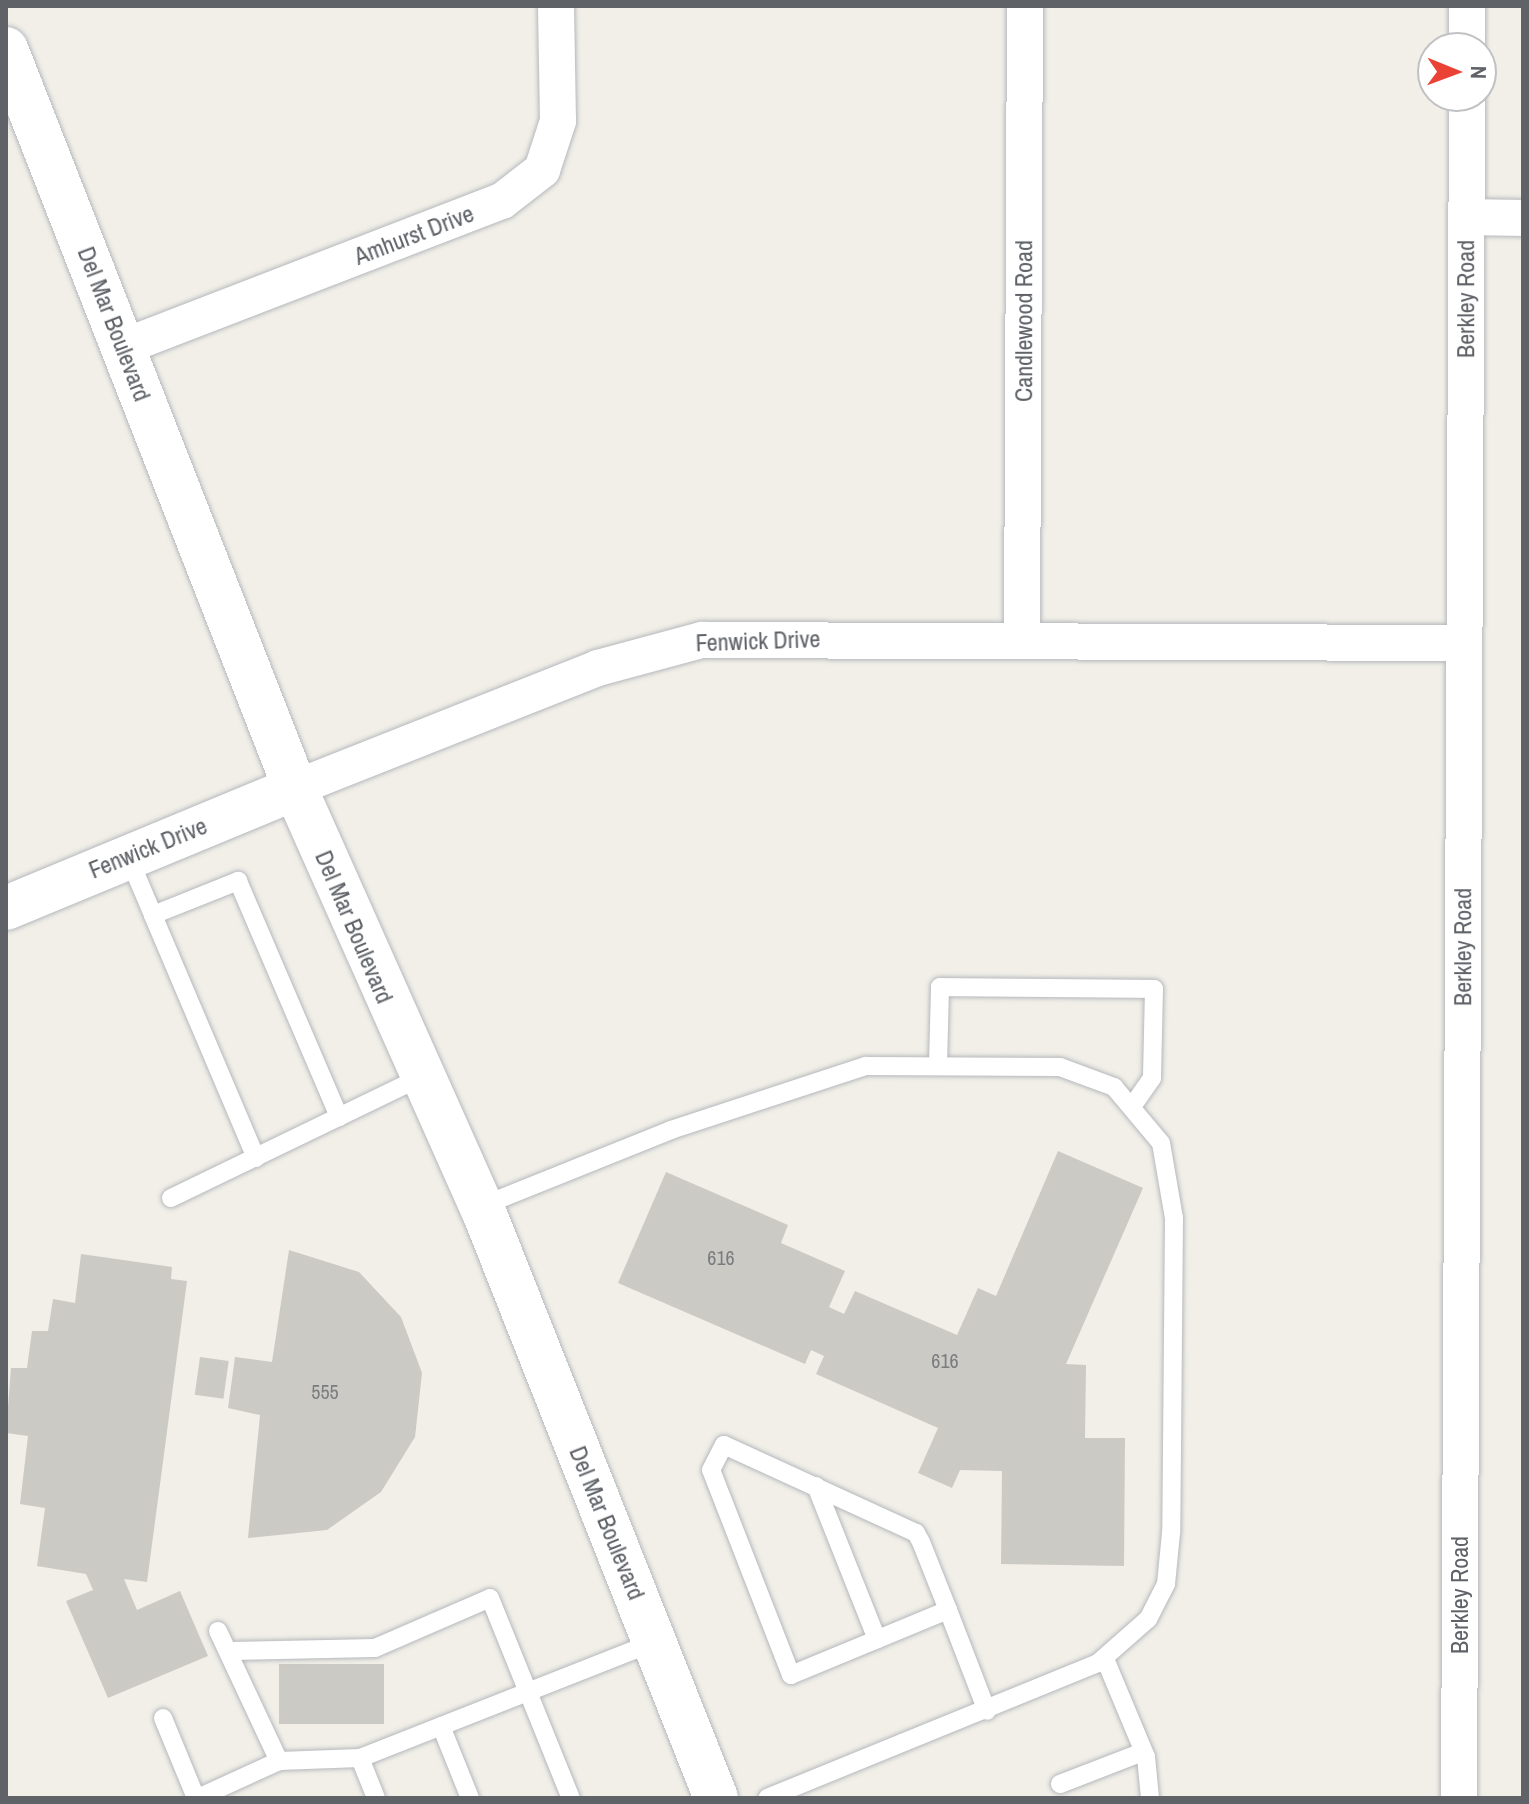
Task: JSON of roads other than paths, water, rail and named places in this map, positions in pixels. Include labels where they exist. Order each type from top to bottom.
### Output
[{"type":"main road","name":"Del Mar Boulevard","points":[[6,49],[295,788],[419,1078],[481,1206],[716,1798]]},
{"type":"main road","name":"Fenwick Drive","points":[[6,908],[295,788]]},
{"type":"street","name":"Amhurst Drive","points":[[123,347],[502,201],[542,170],[558,121],[556,6]]},
{"type":"street","name":"Candlewood Road","points":[[1022,637],[1025,6]]},
{"type":"street","points":[[1467,6],[1467,32]]},
{"type":"street","name":"Berkley Road","points":[[1459,1798],[1467,112]]},
{"type":"street","points":[[1467,217],[1523,218]]},
{"type":"street","name":"Fenwick Drive","points":[[295,788],[598,668],[690,643],[1022,637],[1464,643]]},
{"type":"lane","points":[[128,856],[256,1158]]},
{"type":"lane","points":[[153,915],[238,881],[339,1117]]},
{"type":"lane","points":[[938,1065],[940,987],[1154,989],[1152,1078],[1134,1104]]},
{"type":"lane","points":[[481,1206],[671,1130],[846,1070],[938,1065],[1060,1067],[1114,1087],[1134,1104],[1161,1143],[1173,1182],[1171,1533],[1160,1600],[1136,1635],[1105,1659],[987,1711],[768,1798]]},
{"type":"lane","points":[[171,1198],[419,1078]]},
{"type":"lane","points":[[948,1610],[791,1675],[711,1470],[724,1445],[916,1533],[948,1610],[987,1711]]},
{"type":"lane","points":[[816,1486],[877,1639]]},
{"type":"lane","points":[[231,1651],[375,1648],[490,1598],[571,1798]]},
{"type":"lane","points":[[218,1631],[231,1651],[279,1761]]},
{"type":"lane","points":[[163,1718],[197,1798],[279,1761],[360,1758],[654,1642]]},
{"type":"lane","points":[[1105,1659],[1143,1752],[1150,1798]]},
{"type":"lane","points":[[441,1726],[470,1798]]},
{"type":"lane","points":[[1060,1784],[1143,1752]]},
{"type":"lane","points":[[360,1758],[376,1798]]}]
